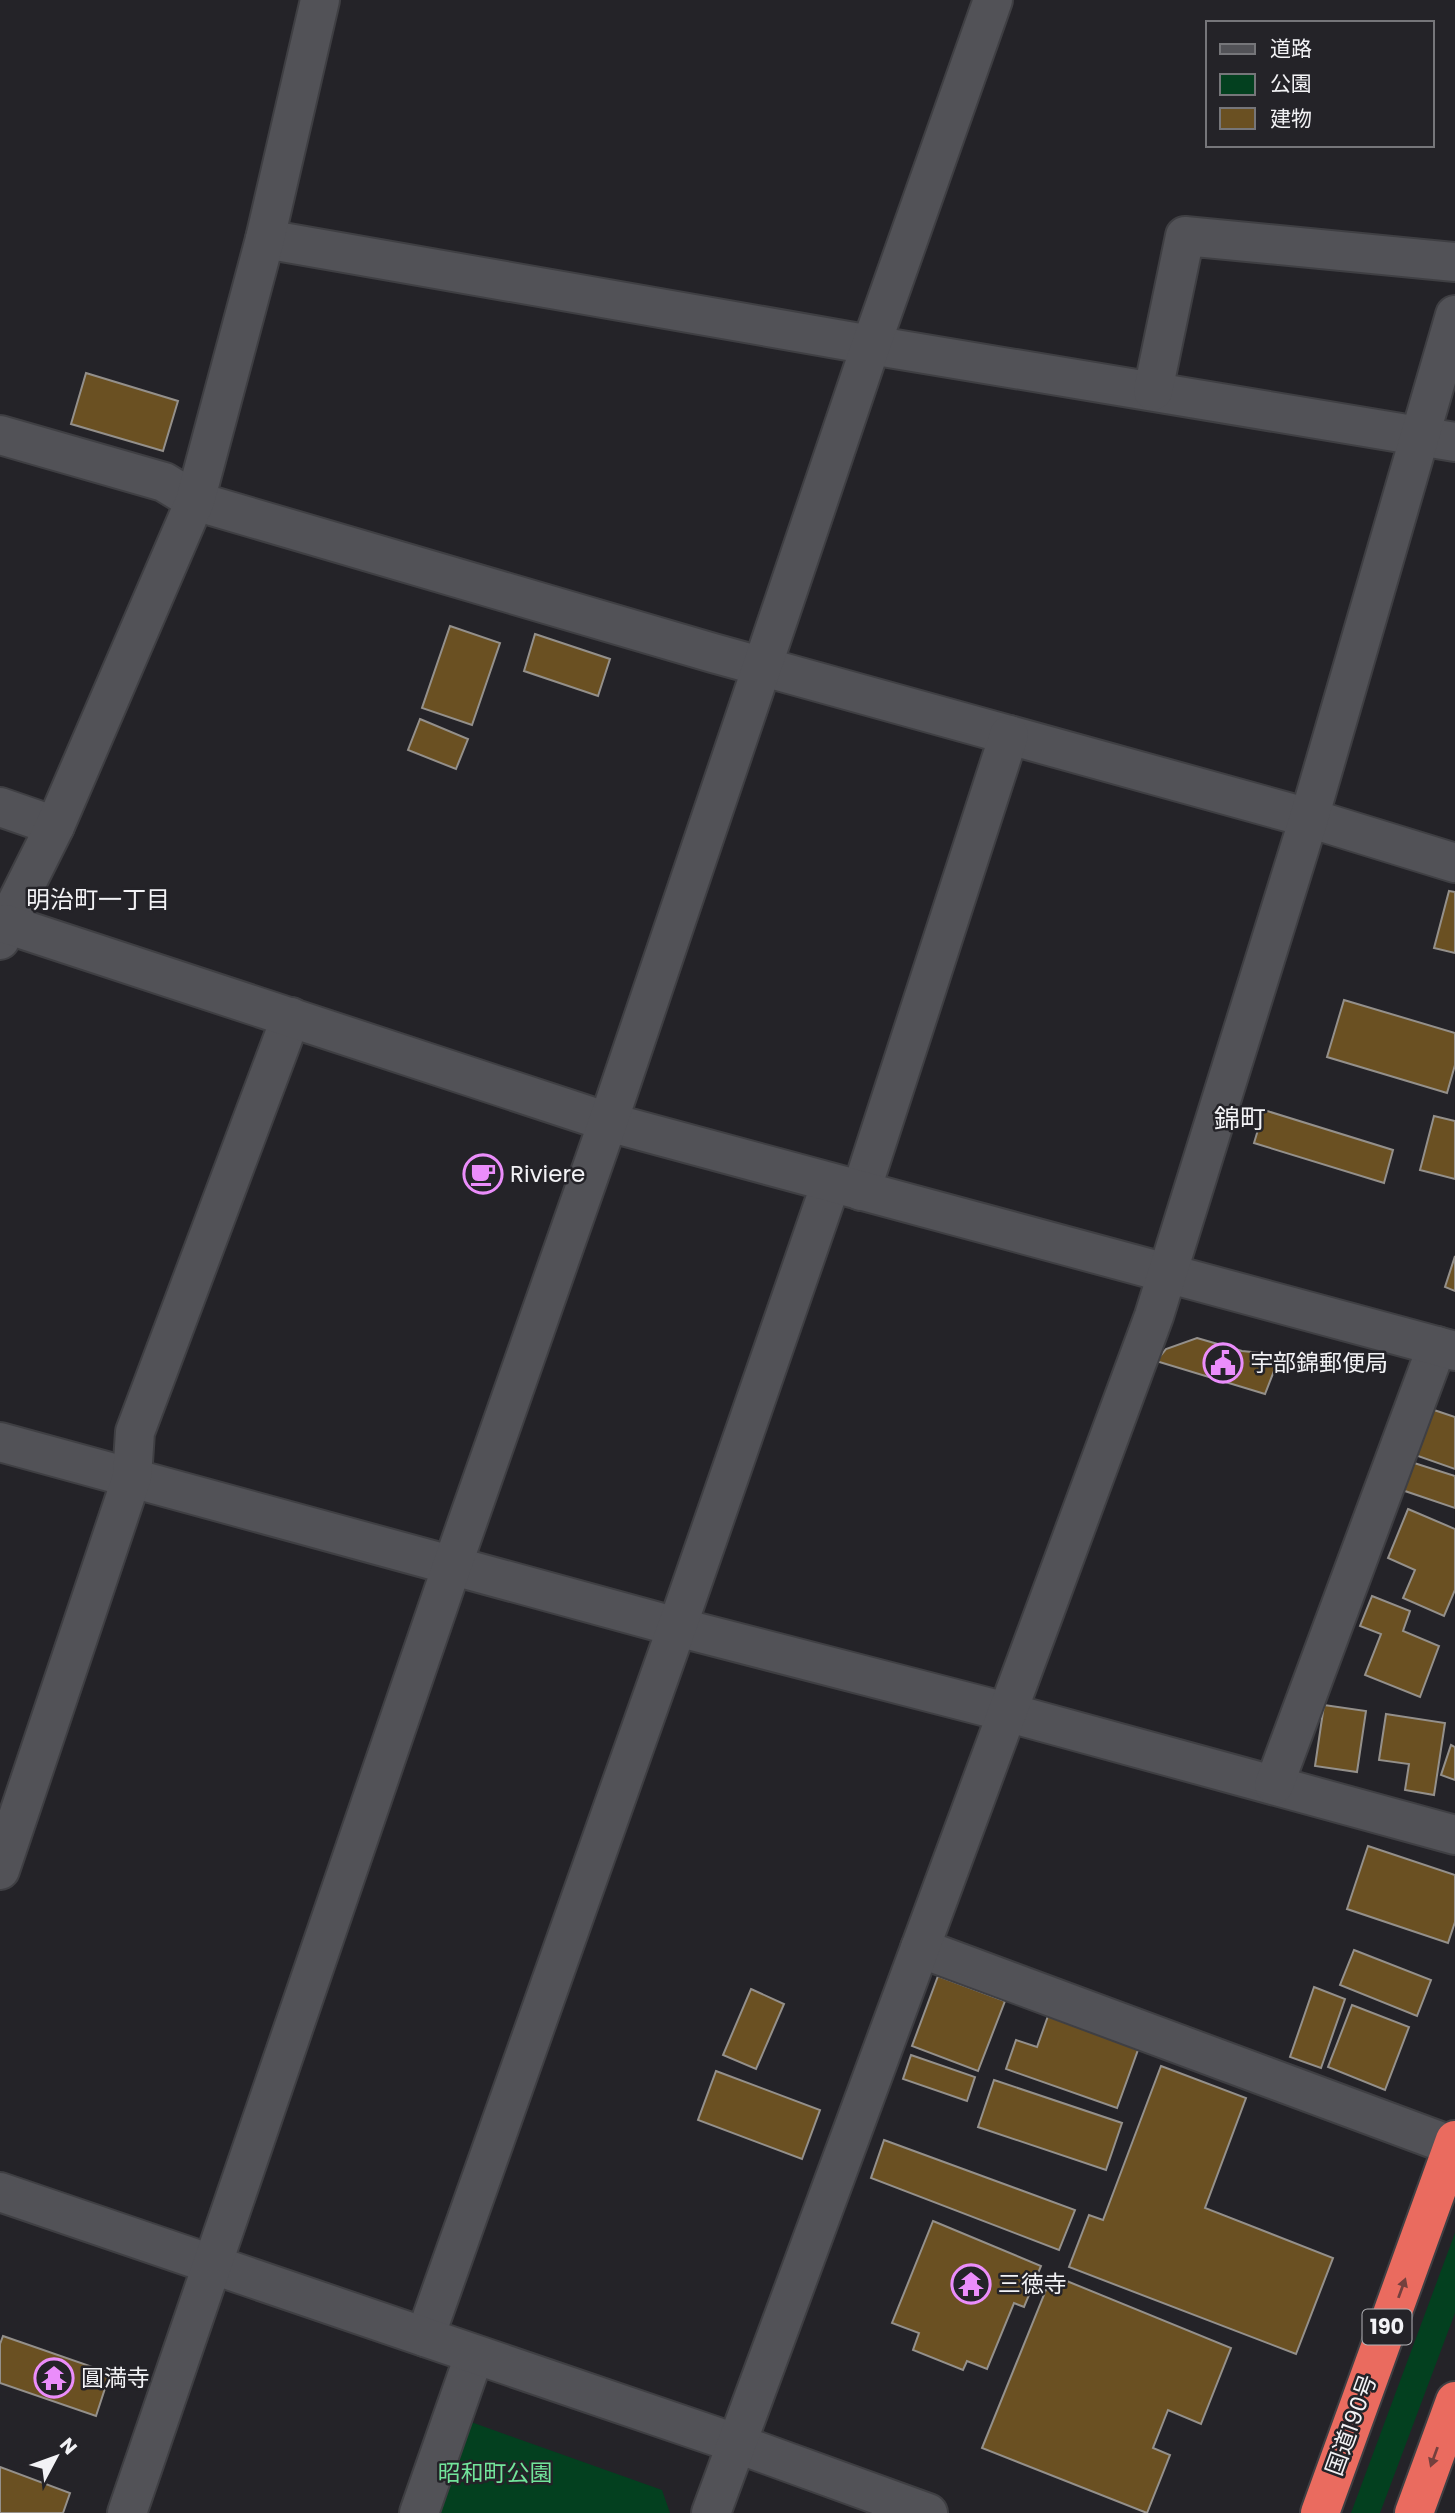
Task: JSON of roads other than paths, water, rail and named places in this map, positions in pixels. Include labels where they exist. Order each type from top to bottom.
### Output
[{"type":"highway","name":"国道190号","points":[[1320,2513],[1454,2143]]},
{"type":"highway","points":[[1414,2513],[1455,2401]]},
{"type":"street","points":[[320,0],[265,239],[195,502],[55,826],[3,932],[291,1017],[608,1122],[1446,1348],[1274,1785]]},
{"type":"street","points":[[127,2513],[452,1566],[608,1122],[871,345],[993,0]]},
{"type":"street","points":[[1153,391],[1185,236],[1455,262]]},
{"type":"street","points":[[265,239],[871,345],[1438,439]]},
{"type":"street","points":[[711,2513],[1154,1316],[1310,818],[1438,439],[1455,315]]},
{"type":"street","points":[[0,435],[164,482],[195,502],[762,667],[1310,818],[1455,863]]},
{"type":"street","points":[[425,2337],[677,1627],[846,1187],[1009,735]]},
{"type":"street","points":[[0,807],[55,826]]},
{"type":"street","points":[[0,1870],[132,1477],[135,1432],[291,1017]]},
{"type":"street","points":[[0,1442],[1455,1835]]},
{"type":"street","points":[[920,1948],[1454,2143]]},
{"type":"street","points":[[0,2192],[738,2444],[928,2513]]},
{"type":"street","points":[[419,2513],[474,2356]]},
{"type":"place","name":"Riviere","points":[[483,1174]]},
{"type":"place","name":"宇部錦郵便局","points":[[1223,1363]]},
{"type":"place","name":"三徳寺","points":[[971,2284]]},
{"type":"place","name":"圓満寺","points":[[54,2378]]},
{"type":"district","name":"明治町一丁目","points":[[98,900]]},
{"type":"district","name":"錦町","points":[[1240,1119]]},
{"type":"park label","name":"昭和町公園","points":[[495,2473]]}]
